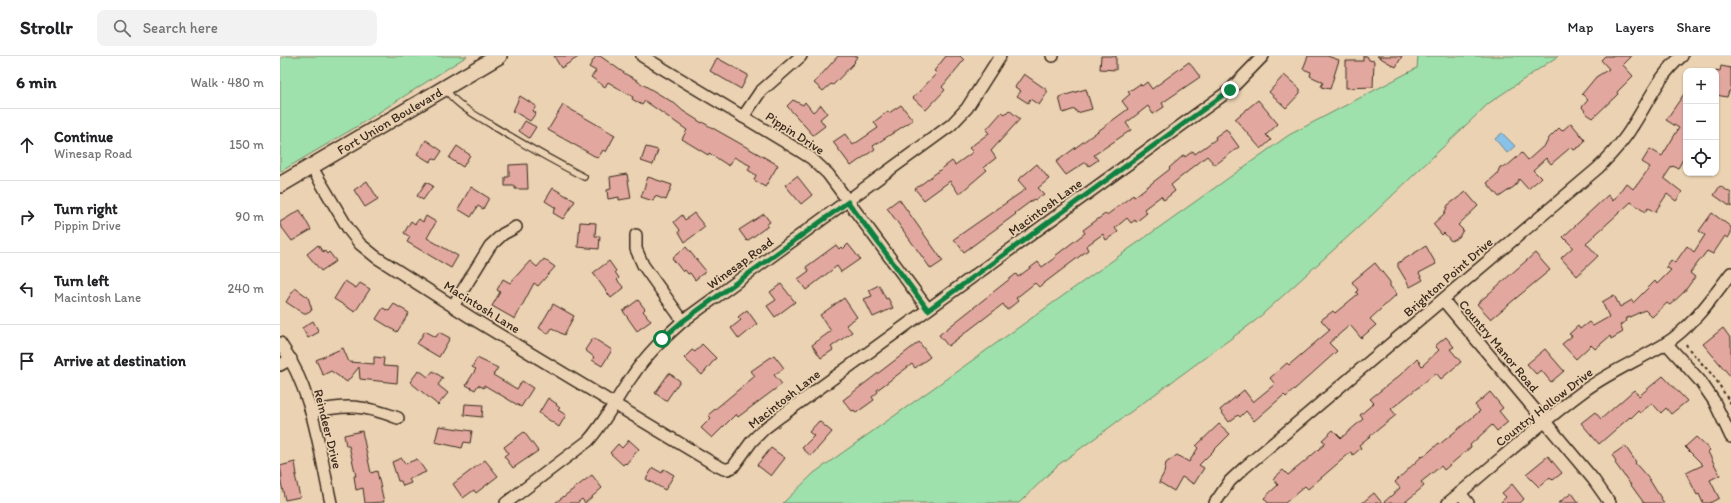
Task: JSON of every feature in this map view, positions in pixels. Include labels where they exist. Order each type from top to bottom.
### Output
[{"type":"main road","name":"Fort Union Boulevard","points":[[280,184],[499,56]]},
{"type":"street","name":"Pippin Drive","points":[[642,56],[806,155],[820,166],[928,310]]},
{"type":"street","points":[[743,117],[760,92],[801,56]]},
{"type":"street","name":"Winesap Road","points":[[506,503],[588,441],[598,429],[634,373],[648,355],[683,321],[848,202],[951,125],[967,108],[1000,56]]},
{"type":"street","name":"Macintosh Lane","points":[[311,166],[349,230],[360,244],[376,257],[614,405],[714,464],[724,469],[728,469],[737,463],[752,441],[764,429],[1230,90],[1263,56]]},
{"type":"street","name":"Brighton Point Drive","points":[[1215,503],[1230,482],[1244,468],[1611,156],[1632,128],[1663,75],[1671,65],[1682,56]]},
{"type":"street","points":[[453,306],[490,246],[503,234],[516,227]]},
{"type":"street","points":[[636,235],[636,249],[643,265],[683,321]]},
{"type":"street","points":[[1731,273],[1704,307],[1687,325],[1666,343],[1701,382],[1714,401],[1731,437]]},
{"type":"street","name":"Country Manor Road","points":[[1443,300],[1593,479],[1610,503]]},
{"type":"street","name":"Reindeer Drive","points":[[280,343],[291,359],[312,412],[331,503]]},
{"type":"street","name":"Country Hollow Drive","points":[[1448,503],[1582,392],[1607,375],[1666,343]]},
{"type":"street","points":[[280,365],[291,359]]},
{"type":"street","points":[[312,412],[343,406],[357,406],[375,410],[398,418]]},
{"type":"street","points":[[1460,493],[1468,503]]},
{"type":"lane","points":[[445,88],[456,101],[476,115],[536,152],[584,177]]},
{"type":"path","points":[[1686,344],[1716,378],[1731,404]]},
{"type":"green space","points":[[285,56],[467,56],[356,127],[280,172],[280,59]]},
{"type":"green space","points":[[1418,56],[1558,56],[1489,103],[1372,215],[1255,321],[1058,465],[1019,503],[783,503],[814,473],[1289,135],[1417,68]]},
{"type":"water","points":[[1502,133],[1515,146],[1507,153],[1495,139]]},
{"type":"building","points":[[554,56],[580,56],[561,68]]},
{"type":"building","points":[[596,56],[600,56],[627,75],[674,103],[683,111],[702,123],[778,165],[765,187],[754,180],[756,175],[748,170],[751,166],[734,157],[729,166],[709,153],[708,155],[682,139],[687,130],[645,101],[642,105],[632,99],[633,97],[608,82],[605,87],[591,77],[596,71],[589,67]]},
{"type":"building","points":[[838,56],[858,56],[854,61],[855,62],[833,85],[831,84],[823,91],[814,83]]},
{"type":"building","points":[[946,56],[960,56],[964,60],[942,87],[945,90],[926,110],[913,98],[937,73],[934,71]]},
{"type":"building","points":[[1101,56],[1116,56],[1116,70],[1100,69]]},
{"type":"building","points":[[1308,56],[1327,56],[1339,60],[1330,89],[1321,87],[1323,82],[1310,76],[1311,72],[1303,69]]},
{"type":"building","points":[[1363,56],[1367,56],[1369,60],[1374,61],[1373,87],[1346,88],[1346,61],[1363,61]]},
{"type":"building","points":[[1377,56],[1402,56],[1396,67]]},
{"type":"building","points":[[1605,56],[1632,56],[1623,65],[1633,76],[1617,92],[1618,94],[1593,118],[1587,114],[1582,107],[1588,100],[1582,94],[1596,77],[1609,69],[1601,60]]},
{"type":"building","points":[[717,58],[748,75],[741,89],[710,71]]},
{"type":"building","points":[[1189,62],[1200,77],[1162,103],[1164,107],[1153,114],[1148,106],[1126,123],[1131,130],[1094,155],[1098,160],[1089,166],[1086,162],[1066,175],[1056,162],[1128,109],[1122,101],[1130,94],[1128,92],[1140,84],[1142,86],[1147,82],[1152,89]]},
{"type":"building","points":[[1721,66],[1731,68],[1731,91],[1729,91],[1727,97],[1719,96]]},
{"type":"building","points":[[1024,74],[1047,90],[1047,93],[1039,105],[1030,99],[1028,103],[1017,96],[1021,91],[1015,87]]},
{"type":"building","points":[[1284,75],[1300,89],[1300,93],[1286,108],[1269,92]]},
{"type":"building","points":[[1086,89],[1092,109],[1077,113],[1075,109],[1063,113],[1059,97]]},
{"type":"building","points":[[1683,95],[1683,159],[1678,168],[1672,166],[1664,178],[1682,192],[1676,201],[1667,194],[1655,212],[1648,208],[1645,212],[1631,202],[1586,243],[1598,256],[1577,276],[1561,258],[1573,247],[1563,237],[1608,195],[1613,201],[1626,183],[1633,189],[1637,185],[1650,167],[1642,162],[1650,149],[1662,156],[1679,128],[1666,120]]},
{"type":"building","points":[[520,96],[536,106],[533,111],[536,113],[530,121],[513,111]]},
{"type":"building","points":[[793,100],[803,105],[805,102],[813,112],[821,105],[827,113],[820,119],[825,126],[813,135],[787,106]]},
{"type":"building","points":[[1258,100],[1278,124],[1266,135],[1271,140],[1261,149],[1235,119]]},
{"type":"building","points":[[563,105],[615,135],[606,152],[603,150],[598,158],[548,130]]},
{"type":"building","points":[[901,105],[913,120],[873,146],[875,149],[851,166],[833,142],[845,134],[853,145],[878,128],[874,122],[888,111],[889,113]]},
{"type":"building","points":[[1009,110],[1020,119],[991,151],[996,158],[984,167],[987,170],[959,194],[950,181],[924,200],[915,189],[952,161],[955,165],[973,152],[969,148],[989,133],[986,130],[1002,112],[1005,114]]},
{"type":"building","points":[[525,121],[536,127],[529,138],[519,131]]},
{"type":"building","points":[[1571,123],[1585,140],[1581,146],[1574,150],[1571,147],[1551,164],[1546,158],[1533,170],[1541,178],[1528,189],[1519,179],[1515,186],[1499,197],[1487,183],[1497,174],[1500,167],[1507,166],[1522,153],[1528,160],[1546,144],[1549,138],[1559,128],[1562,131]]},
{"type":"building","points":[[1226,129],[1239,147],[1215,165],[1207,156],[1171,185],[1175,191],[1164,200],[1161,196],[1144,209],[1147,213],[1136,222],[1135,220],[1131,223],[1127,218],[1115,228],[1118,232],[1106,240],[1103,234],[1086,246],[1088,250],[1039,287],[1035,283],[1016,298],[1018,301],[1007,310],[1003,304],[948,346],[939,335],[1016,274],[1018,277],[1038,262],[1042,267],[1056,257],[1055,256],[1085,233],[1083,230],[1105,214],[1107,215],[1133,195],[1134,197],[1170,169],[1169,168],[1184,155],[1185,157],[1193,151],[1195,154],[1216,139],[1215,137]]},
{"type":"building","points":[[426,140],[442,151],[436,160],[433,158],[430,162],[417,154]]},
{"type":"building","points":[[457,146],[470,155],[463,167],[449,158]]},
{"type":"building","points":[[646,147],[658,150],[653,165],[641,161]]},
{"type":"building","points":[[527,164],[528,189],[515,189],[515,186],[505,186],[505,177],[509,177],[509,165]]},
{"type":"building","points":[[1037,164],[1049,179],[1038,188],[1044,194],[1035,200],[1034,199],[964,252],[954,239],[1026,189],[1018,180]]},
{"type":"building","points":[[627,174],[631,198],[619,200],[619,197],[608,199],[607,190],[611,189],[610,177]]},
{"type":"building","points":[[797,176],[812,195],[801,204],[785,185]]},
{"type":"building","points":[[648,177],[672,185],[666,200],[655,196],[653,201],[641,197]]},
{"type":"building","points":[[367,181],[378,199],[365,207],[354,190]]},
{"type":"building","points":[[426,182],[433,186],[423,200],[417,196]]},
{"type":"building","points":[[1720,186],[1731,193],[1731,207],[1714,195]]},
{"type":"building","points":[[471,187],[489,198],[483,209],[478,206],[471,217],[458,209]]},
{"type":"building","points":[[553,188],[575,201],[563,219],[553,213],[556,208],[545,201]]},
{"type":"building","points":[[1466,192],[1478,206],[1458,225],[1463,230],[1459,237],[1451,241],[1444,233],[1442,235],[1433,224],[1444,214],[1448,205]]},
{"type":"building","points":[[899,199],[943,261],[931,269],[887,208]]},
{"type":"building","points":[[300,210],[311,230],[292,241],[280,225],[280,222]]},
{"type":"building","points":[[694,213],[705,227],[685,242],[679,232],[680,230],[674,222],[682,215],[685,220]]},
{"type":"building","points":[[1712,213],[1731,227],[1731,233],[1728,238],[1725,236],[1713,254],[1707,251],[1690,273],[1695,277],[1684,292],[1670,305],[1667,303],[1652,317],[1645,310],[1625,319],[1626,321],[1620,325],[1623,332],[1611,339],[1610,336],[1595,349],[1591,345],[1576,359],[1562,344],[1572,336],[1569,334],[1578,326],[1580,329],[1589,322],[1593,326],[1609,317],[1602,302],[1614,295],[1620,307],[1632,300],[1633,303],[1655,281],[1657,284],[1671,270],[1666,267],[1671,260],[1675,263],[1687,246],[1694,252],[1705,235],[1699,231]]},
{"type":"building","points":[[764,214],[770,222],[766,225],[768,226],[747,241],[739,230]]},
{"type":"building","points":[[426,216],[436,222],[427,238],[458,256],[451,268],[407,242],[410,237],[404,233],[411,221],[415,224],[419,219],[423,222]]},
{"type":"building","points":[[580,222],[596,223],[595,236],[600,236],[599,249],[578,247]]},
{"type":"building","points":[[848,244],[860,259],[841,272],[837,266],[806,290],[798,279],[809,271],[806,267],[836,245],[839,249],[841,247],[843,249]]},
{"type":"building","points":[[318,245],[323,252],[324,250],[327,254],[329,252],[336,261],[321,271],[307,254]]},
{"type":"building","points":[[1426,246],[1436,264],[1419,273],[1423,280],[1410,287],[1398,267],[1398,263]]},
{"type":"building","points":[[686,247],[706,271],[695,280],[690,273],[688,274],[685,270],[683,272],[672,258]]},
{"type":"building","points":[[1535,253],[1550,270],[1491,319],[1477,304]]},
{"type":"building","points":[[544,259],[555,267],[538,286],[534,283],[515,319],[492,306],[500,292],[497,290],[503,279],[510,283],[530,261],[537,267]]},
{"type":"building","points":[[609,261],[619,278],[617,280],[624,288],[611,298],[593,273]]},
{"type":"building","points":[[1375,263],[1390,282],[1390,286],[1397,294],[1370,319],[1376,325],[1361,338],[1350,325],[1329,343],[1337,351],[1286,397],[1284,395],[1254,421],[1246,411],[1240,417],[1238,415],[1229,422],[1220,410],[1244,390],[1253,402],[1275,384],[1270,378],[1287,363],[1289,365],[1330,330],[1321,320],[1333,311],[1335,313],[1358,294],[1356,292],[1358,290],[1352,282]]},
{"type":"building","points":[[345,281],[356,288],[360,283],[370,289],[355,312],[334,299]]},
{"type":"building","points":[[781,284],[795,302],[775,317],[767,306],[776,300],[770,292]]},
{"type":"building","points":[[879,285],[886,299],[888,298],[893,308],[873,317],[864,299],[872,296],[869,290]]},
{"type":"building","points":[[295,288],[308,297],[312,310],[304,314],[286,302]]},
{"type":"building","points":[[844,298],[857,317],[846,325],[852,332],[831,347],[833,350],[821,358],[812,345],[831,331],[820,315]]},
{"type":"building","points":[[638,300],[645,309],[643,311],[651,321],[637,331],[623,311]]},
{"type":"building","points":[[394,304],[409,313],[397,332],[376,319],[383,308],[389,311]]},
{"type":"building","points":[[553,304],[574,316],[564,335],[552,328],[548,334],[539,328]]},
{"type":"building","points":[[747,310],[757,324],[739,339],[731,328],[741,320],[738,317]]},
{"type":"building","points":[[313,321],[319,332],[308,338],[302,328]]},
{"type":"building","points":[[1723,328],[1731,339],[1731,377],[1703,344]]},
{"type":"building","points":[[425,331],[436,337],[439,332],[450,338],[439,357],[417,344]]},
{"type":"building","points":[[1446,337],[1454,347],[1450,349],[1461,362],[1441,379],[1436,373],[1391,409],[1396,415],[1359,445],[1361,448],[1353,455],[1351,452],[1308,489],[1305,486],[1285,503],[1268,503],[1264,498],[1278,485],[1273,479],[1283,470],[1288,475],[1303,463],[1326,443],[1322,440],[1333,430],[1341,438],[1363,419],[1360,415],[1374,403],[1370,399],[1399,376],[1417,359],[1422,366],[1439,350],[1435,346]]},
{"type":"building","points":[[593,338],[612,350],[602,366],[592,360],[594,357],[585,350]]},
{"type":"building","points":[[919,342],[930,357],[915,368],[912,364],[877,390],[878,392],[872,397],[874,400],[856,413],[854,410],[852,411],[843,400]]},
{"type":"building","points":[[702,344],[716,358],[702,375],[684,358],[692,350],[695,352]]},
{"type":"building","points":[[343,348],[349,362],[374,364],[374,357],[384,358],[383,366],[398,367],[397,383],[360,379],[359,367],[347,382],[331,371],[323,375],[316,360]]},
{"type":"building","points":[[1545,349],[1564,371],[1551,382],[1541,370],[1536,374],[1527,364]]},
{"type":"building","points":[[774,355],[784,368],[774,375],[782,384],[738,417],[736,414],[712,438],[701,428],[711,418],[708,415],[755,376],[751,371]]},
{"type":"building","points":[[477,358],[498,368],[493,375],[517,389],[522,381],[533,388],[521,407],[484,385],[484,388],[478,385],[475,390],[466,385],[476,369],[472,367]]},
{"type":"building","points":[[419,370],[428,377],[433,371],[443,378],[438,385],[448,393],[438,405],[410,382]]},
{"type":"building","points":[[669,373],[680,381],[666,401],[655,393]]},
{"type":"building","points":[[1663,376],[1687,401],[1671,414],[1666,408],[1661,413],[1652,403],[1640,413],[1638,411],[1631,418],[1630,417],[1599,444],[1581,423],[1595,412],[1601,419],[1634,390],[1639,396]]},
{"type":"building","points":[[1490,392],[1503,408],[1499,411],[1508,422],[1497,431],[1492,425],[1470,445],[1471,447],[1444,470],[1441,466],[1421,482],[1424,486],[1404,503],[1383,503],[1400,488],[1395,482],[1422,456],[1423,457],[1439,443],[1440,444],[1480,411],[1475,405]]},
{"type":"building","points":[[548,398],[557,404],[556,405],[560,408],[558,410],[566,415],[559,427],[539,413]]},
{"type":"building","points":[[465,404],[483,405],[482,417],[464,415]]},
{"type":"building","points":[[819,421],[832,432],[811,456],[802,448],[814,436],[809,432]]},
{"type":"building","points":[[1219,424],[1230,434],[1199,465],[1204,468],[1194,484],[1182,477],[1174,491],[1159,482],[1164,473],[1166,463],[1177,455],[1189,462],[1198,448],[1196,446]]},
{"type":"building","points":[[439,426],[472,431],[470,443],[464,442],[462,448],[435,442]]},
{"type":"building","points":[[362,431],[371,473],[377,471],[384,502],[365,503],[363,488],[356,490],[354,476],[356,476],[349,446],[346,446],[344,435]]},
{"type":"building","points":[[524,432],[538,451],[513,468],[504,456],[508,453],[504,447]]},
{"type":"building","points":[[1696,437],[1710,450],[1708,452],[1720,475],[1710,480],[1719,498],[1710,503],[1703,503],[1699,494],[1697,495],[1686,473],[1703,465],[1685,447]]},
{"type":"building","points":[[629,440],[639,449],[626,464],[625,463],[623,465],[610,453],[618,444],[622,448]]},
{"type":"building","points":[[1625,446],[1636,462],[1635,463],[1649,479],[1664,503],[1644,503],[1615,463],[1616,461],[1612,455]]},
{"type":"building","points":[[771,448],[785,458],[771,476],[757,465]]},
{"type":"building","points":[[1548,456],[1562,473],[1553,480],[1550,477],[1539,487],[1526,474]]},
{"type":"building","points":[[402,458],[405,464],[417,459],[426,472],[409,479],[411,483],[403,486],[401,481],[398,481],[392,462]]},
{"type":"building","points":[[485,460],[498,476],[476,493],[474,490],[463,498],[453,484]]},
{"type":"building","points":[[295,462],[297,475],[295,475],[300,497],[285,500],[280,478],[282,477],[280,466]]},
{"type":"building","points":[[653,468],[662,473],[664,469],[674,475],[665,490],[646,479]]},
{"type":"building","points":[[592,475],[602,488],[585,503],[582,499],[577,503],[555,503]]},
{"type":"building","points":[[1512,484],[1524,499],[1520,503],[1500,503],[1506,497],[1502,493]]},
{"type":"building","points":[[1374,493],[1382,503],[1362,503]]},
{"type":"building","points":[[1572,493],[1579,503],[1558,503]]},
{"type":"route","points":[[662,339],[683,321],[848,202],[928,310],[1230,90]]}]
